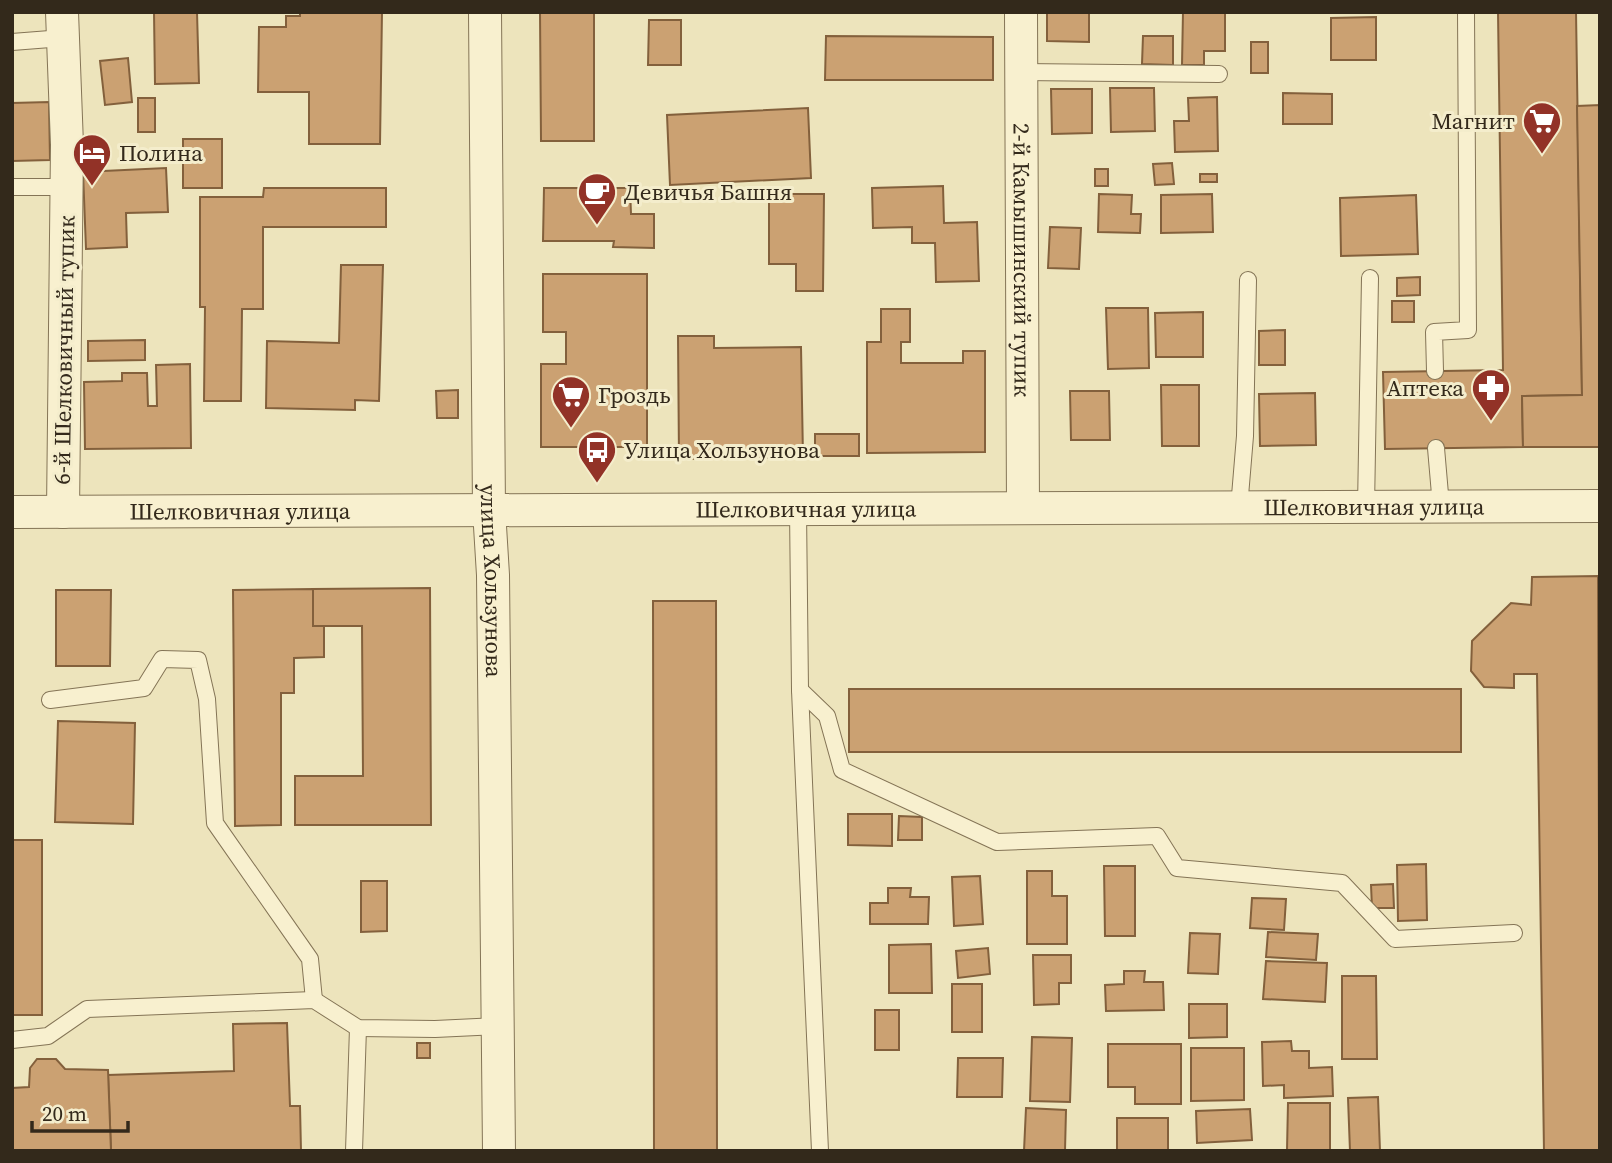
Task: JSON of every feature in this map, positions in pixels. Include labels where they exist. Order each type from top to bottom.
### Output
[{"type":"street","name":"улица Хользунова","points":[[485,12],[489,510],[493,575],[499,1151]]},
{"type":"street","name":"2-й Камышинский тупик","points":[[1021,12],[1023,508]]},
{"type":"street","name":"6-й Шелковичный тупик","points":[[62,25],[67,145],[63,512]]},
{"type":"street","name":"Шелковичная улица","points":[[12,512],[1600,506]]},
{"type":"lane","points":[[1435,371],[1434,332],[1468,330],[1466,12]]},
{"type":"lane","points":[[12,42],[62,25]]},
{"type":"lane","points":[[1021,72],[1219,74]]},
{"type":"lane","points":[[12,187],[66,187]]},
{"type":"lane","points":[[1366,507],[1370,278]]},
{"type":"lane","points":[[1239,508],[1245,436],[1248,280]]},
{"type":"lane","points":[[1436,448],[1441,506]]},
{"type":"lane","points":[[798,510],[800,690],[820,1151]]},
{"type":"lane","points":[[50,700],[144,688],[162,659],[198,660],[207,699],[215,823],[310,959],[314,1000]]},
{"type":"lane","points":[[800,690],[827,716],[842,770],[997,842],[1157,835],[1177,868],[1342,883],[1395,939],[1514,933]]},
{"type":"lane","points":[[12,1040],[48,1036],[87,1009],[314,1000],[358,1028],[498,1026]]},
{"type":"lane","points":[[354,1151],[358,1028]]},
{"type":"building","points":[[154,12],[197,12],[199,83],[155,84]]},
{"type":"building","points":[[300,12],[382,12],[380,144],[309,144],[309,92],[258,92],[259,27],[286,27],[286,16],[300,16]]},
{"type":"building","points":[[540,12],[594,12],[594,141],[541,141]]},
{"type":"building","points":[[1047,12],[1089,12],[1089,42],[1047,41]]},
{"type":"building","points":[[1183,12],[1225,12],[1225,51],[1204,51],[1204,65],[1182,65]]},
{"type":"building","points":[[1498,12],[1576,12],[1582,395],[1522,396],[1523,447],[1385,449],[1383,372],[1503,370]]},
{"type":"building","points":[[1376,17],[1376,60],[1331,60],[1331,18]]},
{"type":"building","points":[[649,20],[681,20],[681,65],[648,65]]},
{"type":"building","points":[[826,36],[993,37],[993,80],[825,80]]},
{"type":"building","points":[[1143,36],[1173,36],[1173,65],[1142,64]]},
{"type":"building","points":[[1251,42],[1268,42],[1268,73],[1251,73]]},
{"type":"building","points":[[128,58],[132,102],[105,105],[100,61]]},
{"type":"building","points":[[1110,88],[1154,88],[1155,131],[1111,132]]},
{"type":"building","points":[[1051,89],[1092,89],[1092,133],[1052,134]]},
{"type":"building","points":[[1283,93],[1332,94],[1332,124],[1283,124]]},
{"type":"building","points":[[1217,97],[1218,151],[1175,152],[1174,121],[1189,121],[1188,98]]},
{"type":"building","points":[[138,98],[155,98],[155,132],[138,132]]},
{"type":"building","points":[[49,102],[50,160],[12,161],[12,103]]},
{"type":"building","points":[[1600,105],[1600,447],[1523,447],[1522,396],[1582,395],[1577,106]]},
{"type":"building","points":[[808,108],[811,178],[670,185],[667,115]]},
{"type":"building","points":[[183,139],[222,139],[222,188],[183,188]]},
{"type":"building","points":[[1172,163],[1174,184],[1155,185],[1153,164]]},
{"type":"building","points":[[166,168],[168,212],[126,213],[127,247],[86,249],[83,172]]},
{"type":"building","points":[[1095,169],[1108,169],[1108,186],[1095,186]]},
{"type":"building","points":[[1200,174],[1217,174],[1217,182],[1200,182]]},
{"type":"building","points":[[943,186],[944,223],[977,222],[979,281],[936,282],[935,243],[912,243],[912,227],[873,228],[872,188]]},
{"type":"building","points":[[264,188],[386,188],[386,227],[263,227],[263,309],[242,309],[241,401],[204,401],[205,307],[200,307],[200,197],[263,197]]},
{"type":"building","points":[[544,188],[630,188],[631,214],[654,214],[654,248],[613,247],[614,241],[543,241]]},
{"type":"building","points":[[769,194],[824,194],[823,291],[796,291],[796,264],[769,264]]},
{"type":"building","points":[[1099,194],[1132,195],[1131,214],[1141,214],[1140,233],[1098,232]]},
{"type":"building","points":[[1212,194],[1213,232],[1161,233],[1161,195]]},
{"type":"building","points":[[1416,195],[1418,254],[1341,256],[1340,198]]},
{"type":"building","points":[[1050,227],[1081,228],[1079,269],[1048,268]]},
{"type":"building","points":[[341,265],[383,265],[379,401],[355,400],[355,410],[266,408],[267,341],[339,343]]},
{"type":"building","points":[[543,274],[647,274],[647,447],[541,447],[541,364],[566,364],[566,332],[543,332]]},
{"type":"building","points":[[1420,277],[1420,295],[1397,296],[1397,278]]},
{"type":"building","points":[[1392,301],[1414,301],[1414,322],[1392,322]]},
{"type":"building","points":[[1106,308],[1148,308],[1149,368],[1108,369]]},
{"type":"building","points":[[881,309],[910,309],[910,342],[901,342],[901,363],[963,363],[963,351],[985,351],[985,452],[867,453],[867,342],[881,342]]},
{"type":"building","points":[[1203,312],[1203,357],[1156,357],[1155,313]]},
{"type":"building","points":[[1285,330],[1285,365],[1259,365],[1259,331]]},
{"type":"building","points":[[678,336],[714,336],[714,348],[801,347],[803,457],[679,459]]},
{"type":"building","points":[[145,340],[145,360],[88,361],[88,341]]},
{"type":"building","points":[[190,364],[191,448],[85,449],[84,382],[122,381],[122,373],[147,373],[148,406],[157,406],[156,365]]},
{"type":"building","points":[[1161,385],[1199,385],[1199,446],[1162,446]]},
{"type":"building","points":[[458,390],[458,418],[437,418],[436,391]]},
{"type":"building","points":[[1070,391],[1109,391],[1110,440],[1071,440]]},
{"type":"building","points":[[1315,393],[1316,445],[1260,446],[1259,394]]},
{"type":"building","points":[[815,434],[859,434],[859,456],[815,456]]},
{"type":"building","points":[[1598,576],[1600,1151],[1544,1151],[1537,674],[1514,674],[1514,688],[1484,687],[1471,671],[1472,641],[1511,603],[1531,605],[1532,577]]},
{"type":"building","points":[[430,588],[431,825],[295,825],[295,776],[363,776],[362,626],[313,626],[313,589]]},
{"type":"building","points":[[313,589],[313,626],[324,626],[324,657],[294,658],[294,693],[281,693],[281,825],[235,826],[233,590]]},
{"type":"building","points":[[56,590],[111,590],[110,666],[56,666]]},
{"type":"building","points":[[653,601],[716,601],[717,1151],[654,1151]]},
{"type":"building","points":[[849,689],[1461,689],[1461,752],[849,752]]},
{"type":"building","points":[[58,721],[135,723],[133,824],[55,822]]},
{"type":"building","points":[[848,814],[892,814],[892,846],[848,845]]},
{"type":"building","points":[[899,816],[922,817],[922,840],[898,840]]},
{"type":"building","points":[[12,840],[42,840],[42,1015],[12,1015]]},
{"type":"building","points":[[1426,864],[1427,920],[1398,921],[1397,865]]},
{"type":"building","points":[[1104,866],[1135,866],[1135,936],[1105,936]]},
{"type":"building","points":[[1027,871],[1052,871],[1052,896],[1067,896],[1067,944],[1027,944]]},
{"type":"building","points":[[980,876],[983,924],[954,926],[952,877]]},
{"type":"building","points":[[361,881],[387,881],[387,931],[361,932]]},
{"type":"building","points":[[1393,884],[1394,908],[1372,908],[1371,885]]},
{"type":"building","points":[[888,888],[911,888],[910,897],[929,897],[928,924],[870,924],[870,903],[888,903]]},
{"type":"building","points":[[1252,898],[1286,899],[1284,930],[1250,928]]},
{"type":"building","points":[[1268,932],[1318,934],[1316,960],[1266,957]]},
{"type":"building","points":[[1190,933],[1220,934],[1218,974],[1188,973]]},
{"type":"building","points":[[931,944],[932,993],[889,993],[889,945]]},
{"type":"building","points":[[988,948],[990,974],[958,978],[956,951]]},
{"type":"building","points":[[1033,955],[1071,955],[1071,983],[1059,983],[1059,1004],[1034,1005]]},
{"type":"building","points":[[1266,961],[1327,963],[1325,1002],[1263,999]]},
{"type":"building","points":[[1124,971],[1145,971],[1144,982],[1163,982],[1164,1010],[1106,1011],[1105,985],[1124,984]]},
{"type":"building","points":[[1342,976],[1376,976],[1377,1059],[1342,1059]]},
{"type":"building","points":[[952,984],[982,984],[982,1032],[952,1032]]},
{"type":"building","points":[[1189,1004],[1227,1004],[1227,1037],[1189,1038]]},
{"type":"building","points":[[875,1010],[899,1010],[899,1050],[875,1050]]},
{"type":"building","points":[[287,1023],[290,1106],[300,1106],[301,1151],[111,1151],[108,1075],[234,1071],[233,1024]]},
{"type":"building","points":[[1032,1037],[1072,1038],[1070,1102],[1030,1101]]},
{"type":"building","points":[[1291,1041],[1292,1051],[1309,1051],[1309,1068],[1332,1067],[1333,1096],[1284,1098],[1284,1085],[1263,1086],[1262,1042]]},
{"type":"building","points":[[417,1043],[430,1043],[430,1058],[417,1058]]},
{"type":"building","points":[[1108,1044],[1181,1044],[1181,1104],[1135,1104],[1135,1087],[1108,1087]]},
{"type":"building","points":[[1191,1048],[1244,1048],[1244,1100],[1191,1101]]},
{"type":"building","points":[[958,1058],[1003,1058],[1002,1097],[957,1097]]},
{"type":"building","points":[[37,1059],[56,1059],[65,1069],[108,1070],[111,1151],[12,1151],[12,1088],[29,1087],[30,1068]]},
{"type":"building","points":[[1378,1097],[1380,1151],[1350,1151],[1348,1098]]},
{"type":"building","points":[[1288,1103],[1330,1103],[1330,1150],[1287,1150]]},
{"type":"building","points":[[1026,1108],[1066,1110],[1065,1151],[1024,1151]]},
{"type":"building","points":[[1250,1109],[1252,1140],[1197,1143],[1196,1111]]},
{"type":"building","points":[[1117,1118],[1168,1118],[1168,1151],[1117,1151]]},
{"type":"place","name":"Магнит","points":[[1542,155]]},
{"type":"place","name":"Полина","points":[[92,187]]},
{"type":"place","name":"Девичья Башня","points":[[597,226]]},
{"type":"place","name":"Аптека","points":[[1491,422]]},
{"type":"place","name":"Гроздь","points":[[571,429]]},
{"type":"place","name":"Улица Хользунова","points":[[597,484]]}]
